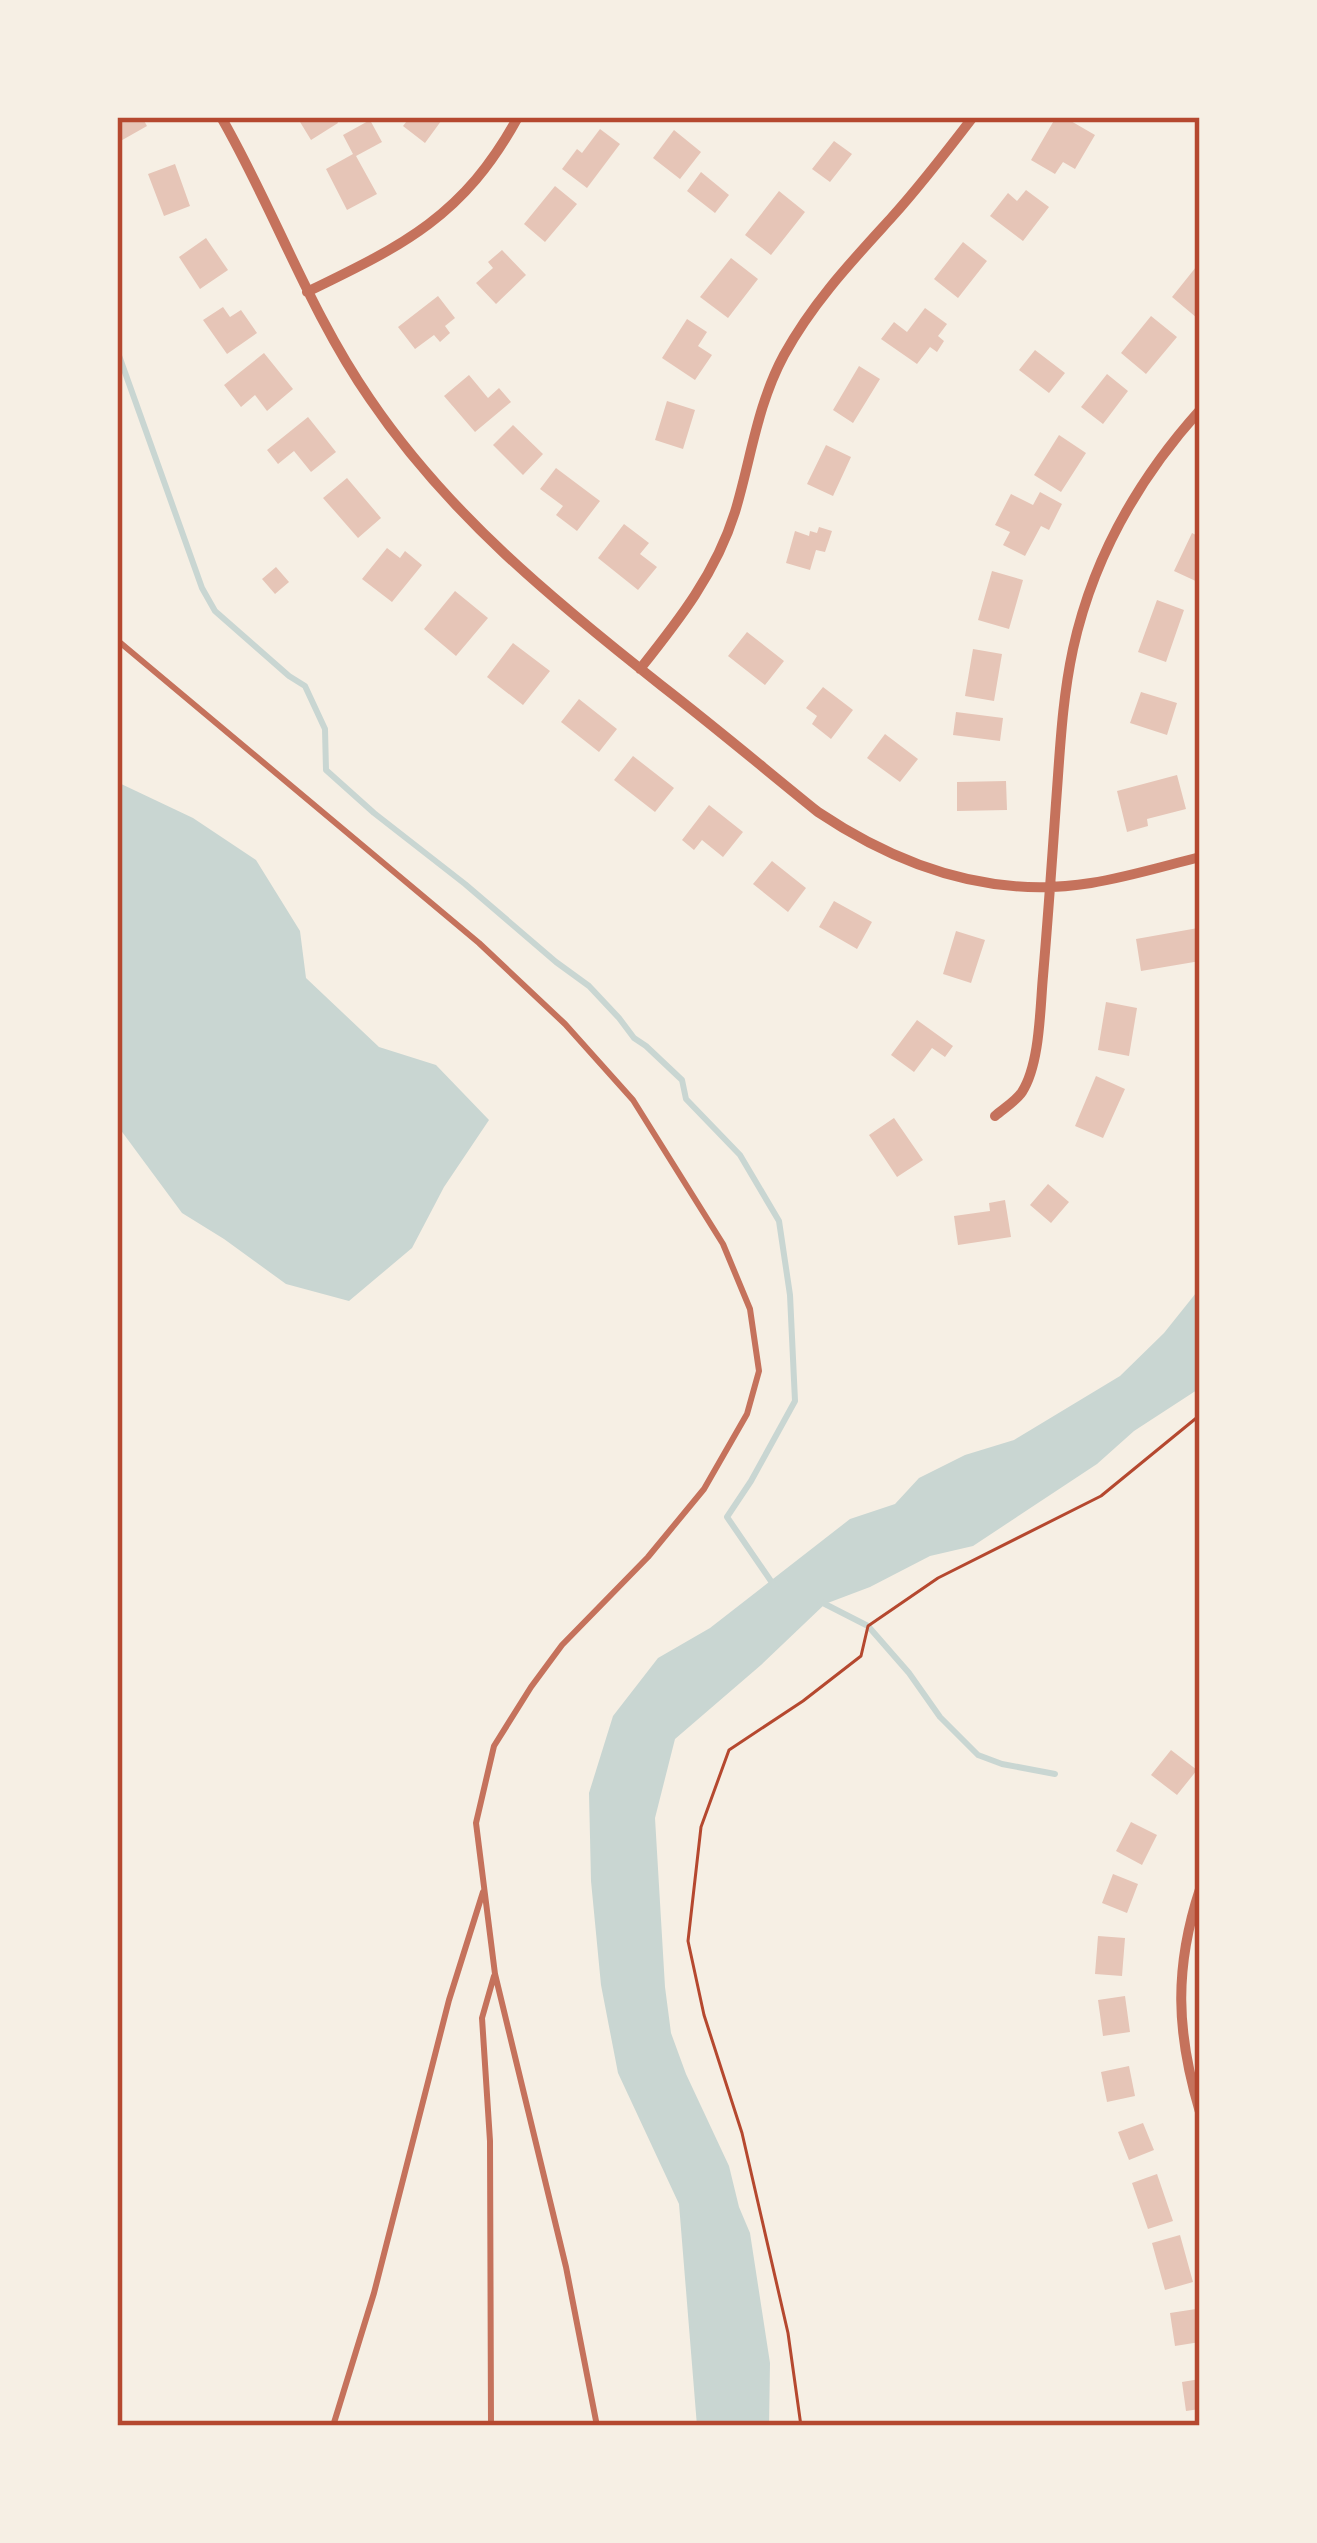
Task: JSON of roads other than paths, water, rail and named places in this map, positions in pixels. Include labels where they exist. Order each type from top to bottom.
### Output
[{"type":"street","points":[[221,117],[333,341],[368,397],[453,504],[532,581],[818,812],[918,866],[1011,887],[1105,880],[1200,857]]},
{"type":"street","points":[[307,292],[384,255],[447,212],[486,170],[518,117]]},
{"type":"street","points":[[640,669],[708,577],[735,513],[760,411],[802,324],[973,117]]},
{"type":"street","points":[[995,1116],[1021,1093],[1031,1068],[1051,887],[1062,706],[1086,602],[1135,496],[1200,410]]},
{"type":"street","points":[[1200,1889],[1184,1949],[1180,2014],[1200,2112]]},
{"type":"lane","points":[[117,640],[479,943],[565,1024],[632,1100],[723,1244],[750,1309],[758,1371],[748,1414],[704,1489],[648,1557],[562,1645],[494,1746],[476,1823],[495,1974],[566,2267],[597,2426]]},
{"type":"lane","points":[[333,2426],[484,1888]]},
{"type":"lane","points":[[490,2426],[490,2141],[482,2018],[495,1974]]},
{"type":"waterway","points":[[117,350],[202,588],[215,611],[305,686],[325,729],[326,770],[589,986],[634,1038],[682,1080],[686,1099],[740,1155],[779,1221],[790,1295],[795,1401],[727,1517],[775,1587]]},
{"type":"waterway","points":[[821,1602],[868,1626],[940,1717],[978,1755],[1055,1774]]}]
